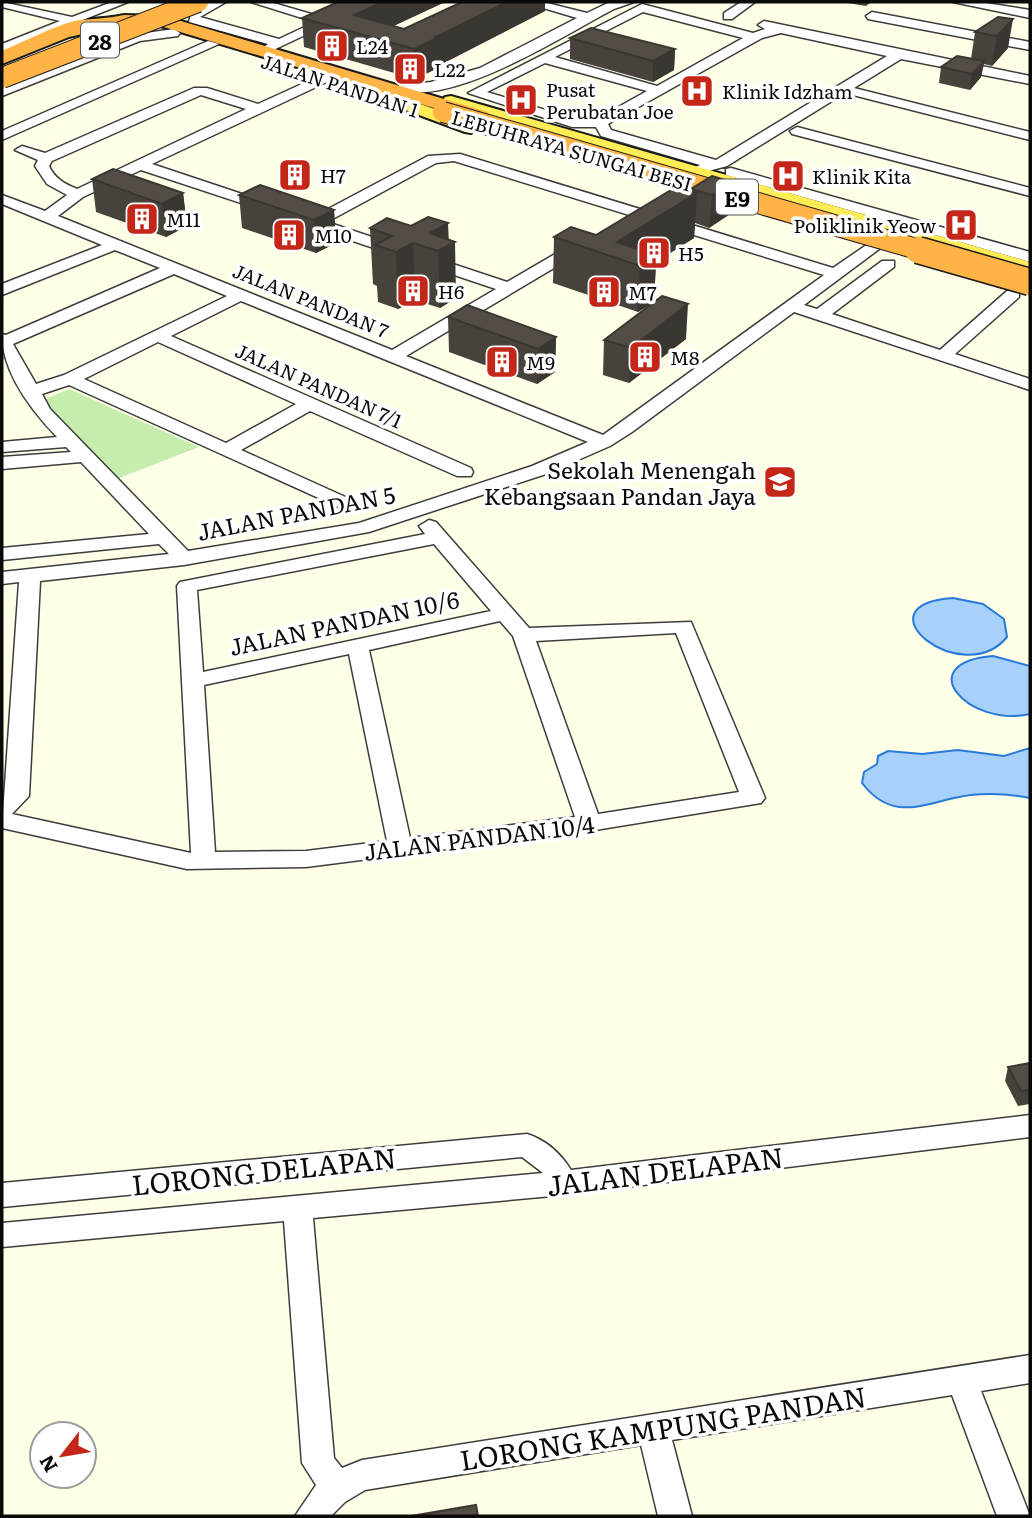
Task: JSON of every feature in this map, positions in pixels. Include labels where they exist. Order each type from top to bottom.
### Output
[{"type":"highway","points":[[2,58],[67,27],[140,2]]},
{"type":"highway","name":"28","points":[[2,70],[179,2]]},
{"type":"highway","points":[[188,20],[181,22],[181,16],[209,2]]},
{"type":"highway","points":[[67,27],[139,19],[188,20]]},
{"type":"highway","points":[[2,87],[135,33],[188,20]]},
{"type":"highway","name":"28","points":[[2,78],[188,20]]},
{"type":"highway","name":"JALAN PANDAN 1","points":[[188,20],[213,44],[326,77],[360,83]]},
{"type":"highway","name":"JALAN PANDAN 1","points":[[188,20],[273,46],[360,83]]},
{"type":"highway","name":"LEBUHRAYA SUNGAI BESI","points":[[360,83],[552,137],[1026,280]]},
{"type":"main road","name":"JALAN PANDAN 1","points":[[360,83],[472,101],[696,165],[897,229],[1026,280]]},
{"type":"main road","name":"JALAN PANDAN 1","points":[[360,83],[446,121],[879,242],[1026,280]]},
{"type":"main road","points":[[698,192],[716,188],[724,175]]},
{"type":"street","points":[[2,48],[67,27],[121,2]]},
{"type":"street","points":[[2,92],[188,20],[196,12],[220,2]]},
{"type":"street","points":[[257,2],[327,22]]},
{"type":"street","points":[[188,20],[228,29],[273,46],[369,2]]},
{"type":"street","points":[[529,2],[588,17]]},
{"type":"street","points":[[404,88],[431,88],[466,79],[588,17],[628,2]]},
{"type":"street","points":[[662,2],[728,16],[765,32]]},
{"type":"street","points":[[728,16],[749,2]]},
{"type":"street","points":[[890,2],[873,16],[1026,56]]},
{"type":"street","points":[[959,2],[1030,14]]},
{"type":"street","points":[[2,3],[67,27]]},
{"type":"street","points":[[472,101],[475,92],[642,8],[1030,80]]},
{"type":"street","points":[[559,32],[608,45]]},
{"type":"street","points":[[466,79],[454,90],[453,97],[577,124],[600,123],[765,32]]},
{"type":"street","points":[[2,136],[213,44]]},
{"type":"street","points":[[600,123],[606,133],[696,165],[879,51]]},
{"type":"street","points":[[724,175],[905,56]]},
{"type":"street","points":[[543,58],[660,91]]},
{"type":"street","points":[[672,63],[698,70]]},
{"type":"street","points":[[46,218],[78,194],[326,77]]},
{"type":"street","points":[[724,175],[797,131],[850,90]]},
{"type":"street","points":[[850,90],[1023,134],[1030,121]]},
{"type":"street","points":[[78,194],[55,185],[45,175],[42,166],[46,158],[194,92],[202,91],[259,109]]},
{"type":"street","points":[[797,131],[1030,192]]},
{"type":"street","points":[[22,150],[46,158]]},
{"type":"street","points":[[313,223],[442,156],[455,157],[836,274]]},
{"type":"street","points":[[140,165],[509,288]]},
{"type":"street","points":[[724,175],[1030,257]]},
{"type":"street","name":"JALAN PANDAN 7","points":[[2,200],[604,442]]},
{"type":"street","points":[[615,226],[637,213]]},
{"type":"street","name":"JALAN PANDAN 5","points":[[2,578],[184,559],[305,540],[416,512],[539,470],[604,442],[794,307],[897,229]]},
{"type":"street","points":[[394,356],[594,238]]},
{"type":"street","points":[[2,290],[115,245]]},
{"type":"street","points":[[820,315],[888,264]]},
{"type":"street","points":[[174,268],[3,341],[43,412],[184,559]]},
{"type":"street","points":[[944,355],[1026,280]]},
{"type":"street","points":[[31,392],[70,379],[241,295]]},
{"type":"street","points":[[794,307],[1030,385]]},
{"type":"street","name":"JALAN PANDAN 7/1","points":[[157,336],[464,472]]},
{"type":"street","points":[[70,379],[345,504]]},
{"type":"street","points":[[227,450],[309,404]]},
{"type":"street","points":[[2,447],[71,442]]},
{"type":"street","points":[[2,463],[85,456]]},
{"type":"street","points":[[416,512],[523,635],[589,823]]},
{"type":"street","points":[[204,862],[187,586],[438,537]]},
{"type":"street","points":[[2,554],[163,538]]},
{"type":"street","points":[[2,811],[17,796],[30,575]]},
{"type":"street","name":"JALAN PANDAN 10/6","points":[[194,681],[505,614]]},
{"type":"street","name":"JALAN PANDAN 10/4","points":[[2,820],[187,861],[204,862],[306,859],[589,823],[753,798],[684,626],[523,635]]},
{"type":"street","points":[[358,646],[400,847]]},
{"type":"street","name":"JALAN DELAPAN","points":[[298,1207],[564,1182],[1030,1126]]},
{"type":"street","name":"LORONG DELAPAN","points":[[2,1195],[527,1145],[553,1165],[564,1182]]},
{"type":"street","points":[[220,1174],[222,1214]]},
{"type":"street","points":[[298,1207],[318,1463],[337,1486]]},
{"type":"street","name":"LORONG DELAPAN","points":[[2,1235],[298,1207]]},
{"type":"street","name":"LORONG KAMPUNG PANDAN","points":[[312,1516],[324,1497],[337,1486],[362,1475],[1030,1369]]},
{"type":"street","points":[[961,1379],[1014,1516]]},
{"type":"street","points":[[653,1429],[675,1516]]},
{"type":"green space","points":[[69,389],[199,447],[114,480],[51,413],[43,400]]},
{"type":"water","points":[[953,598],[983,604],[1004,619],[1007,637],[988,651],[966,655],[945,650],[927,640],[915,628],[914,615],[925,604]]},
{"type":"water","points":[[993,656],[1030,666],[1030,714],[1007,716],[986,712],[969,704],[957,693],[952,681],[955,670],[968,661]]},
{"type":"water","points":[[1030,748],[1030,798],[979,794],[926,805],[900,807],[887,804],[874,796],[862,783],[864,772],[877,764],[878,756],[888,751],[922,754],[958,750],[1004,756]]},
{"type":"building","points":[[338,2],[383,2],[354,15],[404,29],[462,2],[507,2],[414,49],[302,18]]},
{"type":"building","points":[[998,17],[1013,19],[997,36],[975,32]]},
{"type":"building","points":[[591,28],[675,49],[653,61],[570,38]]},
{"type":"building","points":[[957,56],[984,61],[972,74],[941,67]]},
{"type":"building","points":[[113,169],[183,193],[162,204],[92,179]]},
{"type":"building","points":[[712,176],[732,182],[712,195],[691,189]]},
{"type":"building","points":[[260,185],[334,210],[314,220],[239,195]]},
{"type":"building","points":[[676,187],[697,193],[617,242],[657,256],[640,266],[554,237],[571,227],[596,235]]},
{"type":"building","points":[[428,217],[448,223],[430,233],[455,242],[438,251],[413,243],[396,252],[375,245],[392,236],[370,228],[387,218],[411,226]]},
{"type":"building","points":[[662,296],[688,304],[631,348],[604,340]]},
{"type":"building","points":[[467,305],[556,337],[538,349],[448,317]]},
{"type":"building","points":[[1030,1063],[1030,1090],[1021,1091],[1008,1067]]},
{"type":"building","points":[[476,1505],[478,1516],[411,1516]]},
{"type":"place","name":"L24","points":[[332,46]]},
{"type":"place","name":"L22","points":[[410,69]]},
{"type":"place","name":"Klinik Idzham","points":[[697,91]]},
{"type":"place","name":"Pusat Perubatan Joe","points":[[521,100]]},
{"type":"place","name":"H7","points":[[295,175]]},
{"type":"place","name":"Klinik Kita","points":[[788,176]]},
{"type":"place","name":"M11","points":[[142,219]]},
{"type":"place","name":"Poliklinik Yeow","points":[[961,225]]},
{"type":"place","name":"M10","points":[[289,235]]},
{"type":"place","name":"H5","points":[[654,253]]},
{"type":"place","name":"H6","points":[[413,291]]},
{"type":"place","name":"M7","points":[[604,292]]},
{"type":"place","name":"M8","points":[[645,357]]},
{"type":"place","name":"M9","points":[[502,362]]},
{"type":"place","name":"Sekolah Menengah Kebangsaan Pandan Jaya","points":[[780,482]]}]
